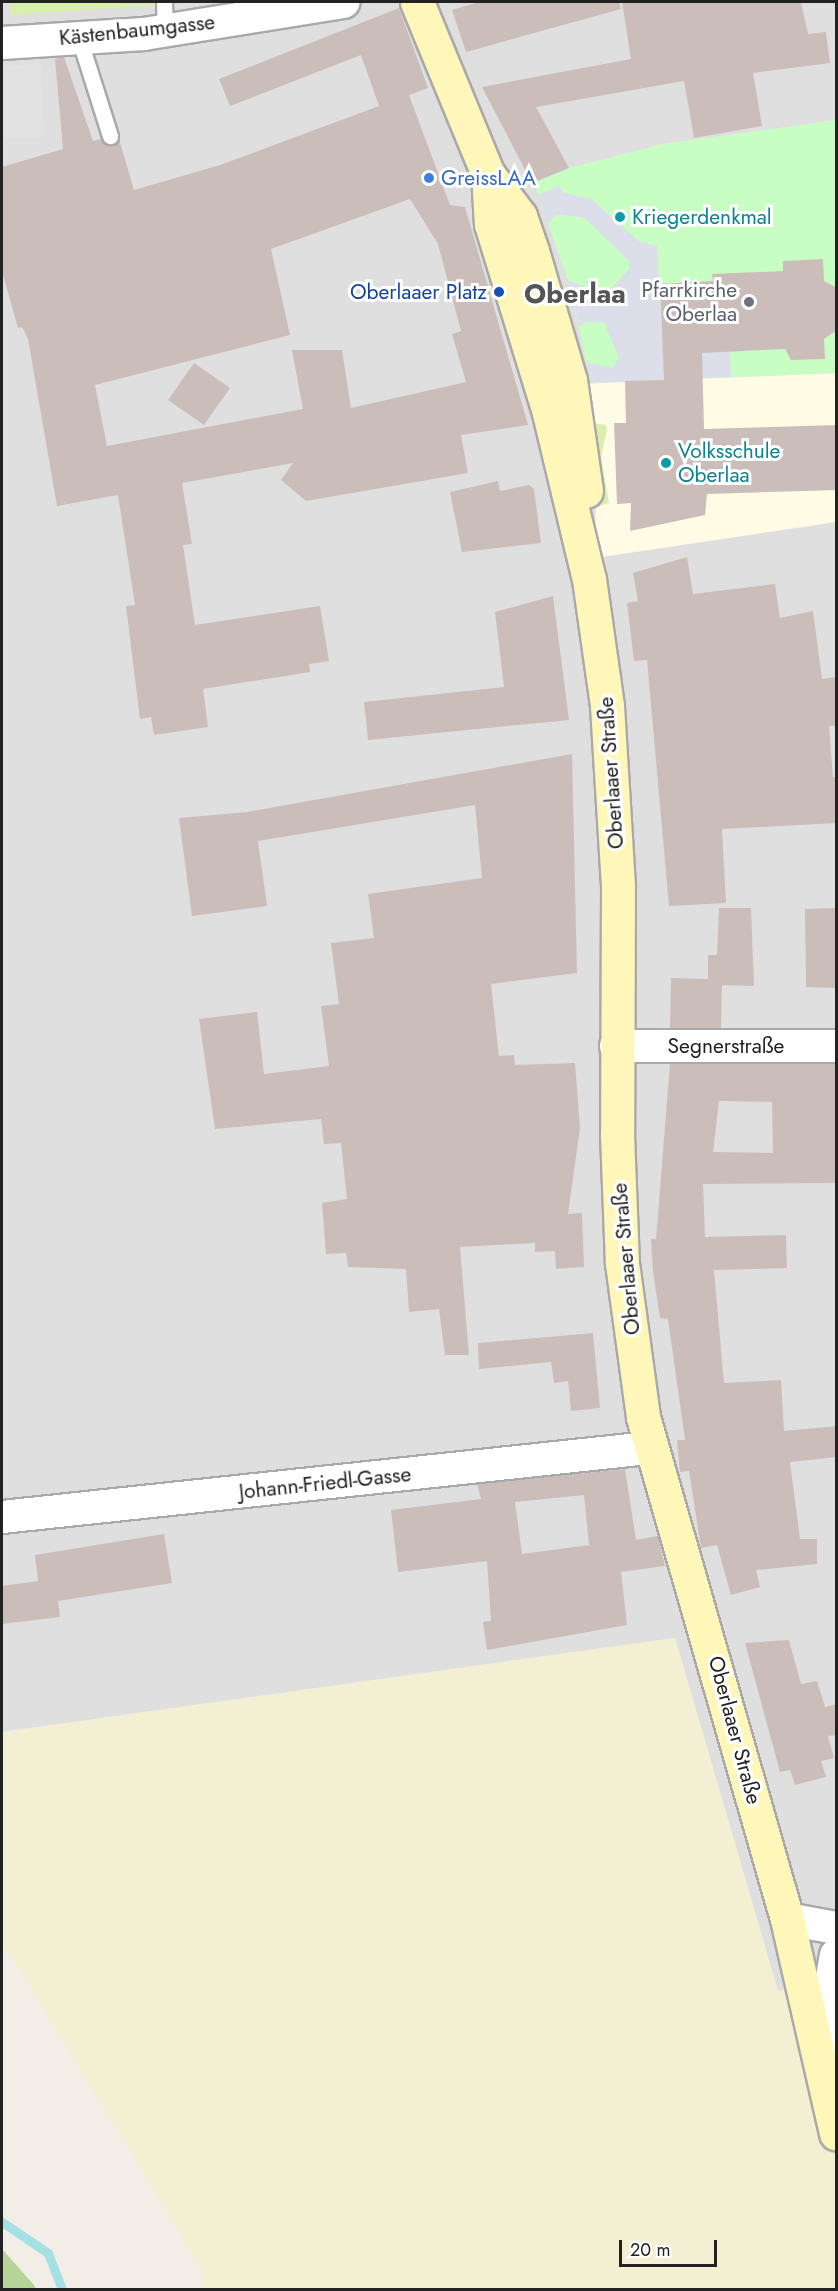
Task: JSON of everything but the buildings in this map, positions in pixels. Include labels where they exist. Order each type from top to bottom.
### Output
[{"type":"main road","name":"Oberlaaer Straße","points":[[417,2],[488,174],[491,224],[549,413],[589,579],[607,706],[616,824],[616,1046],[622,1263],[649,1448],[693,1576],[787,1919],[837,2133]]},
{"type":"street","name":"Kästenbaumgasse","points":[[2,42],[78,38],[164,16],[343,2]]},
{"type":"street","name":"Segnerstraße","points":[[616,1046],[837,1046]]},
{"type":"street","name":"Johann-Friedl-Gasse","points":[[2,1518],[649,1448]]},
{"type":"street","points":[[787,1919],[837,1928]]},
{"type":"street","points":[[819,2051],[837,1955]]},
{"type":"lane","points":[[78,38],[110,136]]},
{"type":"shaded area","points":[[2,2],[836,2],[836,1932],[813,1985],[778,1991],[675,1638],[2,1732]]},
{"type":"shaded area","points":[[41,64],[44,137],[2,139],[2,66]]},
{"type":"shaded area","points":[[559,186],[564,193],[591,199],[640,242],[657,246],[663,348],[730,351],[731,377],[591,383],[586,362],[612,368],[619,358],[604,322],[586,322],[579,327],[568,280],[605,295],[629,269],[629,261],[585,218],[558,214],[548,223],[538,195]]},
{"type":"shaded area","name":"Volksschule Oberlaa","points":[[836,373],[836,522],[595,558],[596,477],[579,384]]},
{"type":"shaded area","points":[[675,1638],[778,1991],[813,1984],[836,1932],[836,2289],[204,2289],[202,2270],[2,1942],[2,1732]]},
{"type":"green space","points":[[10,2],[156,2],[155,5],[11,15]]},
{"type":"green space","points":[[836,120],[836,373],[591,383],[568,280],[534,183],[569,168],[663,144]]},
{"type":"green space","points":[[590,423],[606,425],[607,429],[601,457],[609,503],[599,506]]},
{"type":"green space","points":[[2,2249],[34,2285],[36,2289],[2,2289]]},
{"type":"waterway","points":[[2,2222],[48,2253],[62,2290]]},
{"type":"place","name":"GreissLAA","points":[[429,178]]},
{"type":"place","name":"Kriegerdenkmal","points":[[620,217]]},
{"type":"place","name":"Oberlaaer Platz","points":[[499,292]]},
{"type":"place","name":"Pfarrkirche Oberlaa","points":[[749,302]]},
{"type":"place","name":"Volksschule Oberlaa","points":[[666,463]]},
{"type":"district","name":"Oberlaa","points":[[575,294]]}]
